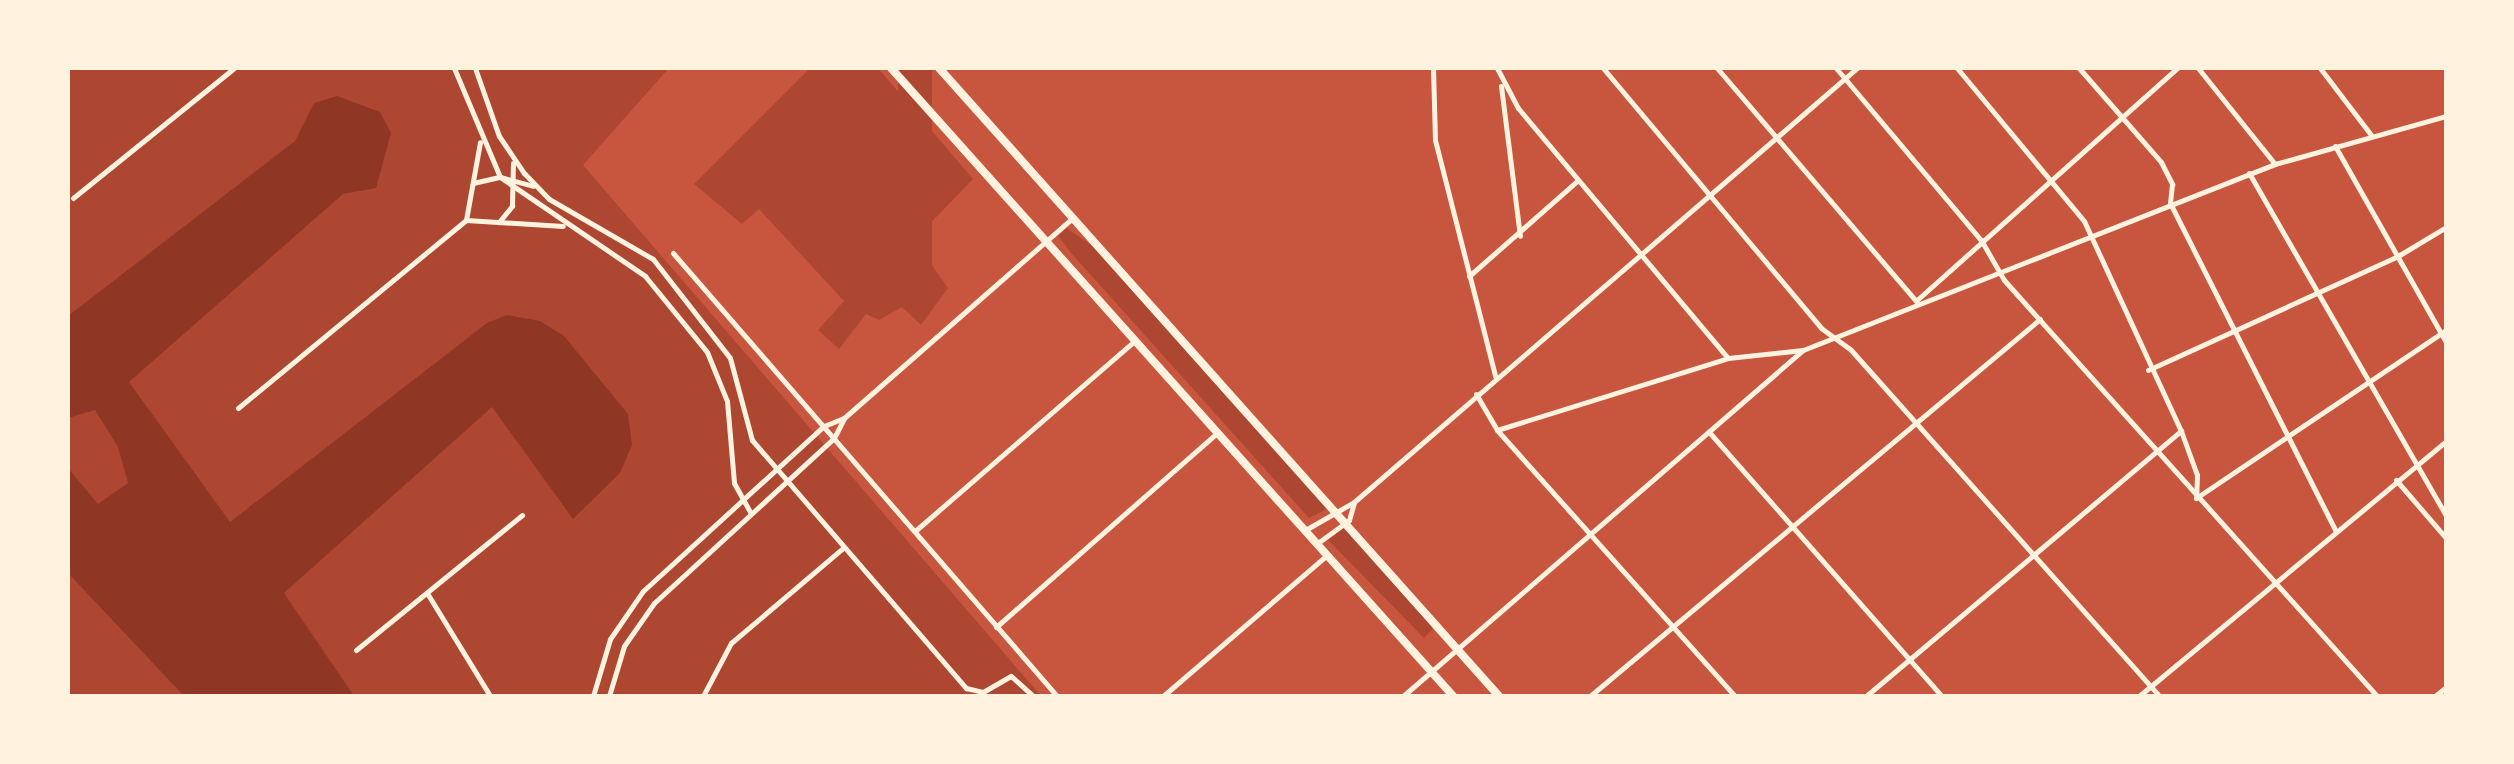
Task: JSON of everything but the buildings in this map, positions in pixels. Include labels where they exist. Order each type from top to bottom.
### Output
[{"type":"main road","points":[[891,68],[1453,696]]},
{"type":"main road","points":[[939,68],[1349,520],[1500,696]]},
{"type":"street","points":[[73,198],[234,68]]},
{"type":"street","points":[[454,68],[500,177],[565,226],[645,276],[694,334],[719,378],[742,500],[750,514]]},
{"type":"street","points":[[474,68],[513,160],[535,187]]},
{"type":"street","points":[[1433,68],[1432,123],[1495,376]]},
{"type":"street","points":[[1497,68],[1508,181],[1520,236]]},
{"type":"street","points":[[1603,68],[1833,337],[1916,423],[2159,696]]},
{"type":"street","points":[[1717,68],[1779,136],[1916,302]]},
{"type":"street","points":[[1836,68],[1982,240],[1997,270],[2155,453],[2377,696]]},
{"type":"street","points":[[1307,529],[1337,507],[1354,502],[1495,376],[1857,68]]},
{"type":"street","points":[[1957,68],[2054,178],[2088,235],[2148,370],[2181,431],[2197,474],[2196,498]]},
{"type":"street","points":[[2079,68],[2160,162],[2172,184],[2170,203],[2336,531]]},
{"type":"street","points":[[1916,302],[2177,68]]},
{"type":"street","points":[[2198,68],[2275,164]]},
{"type":"street","points":[[2320,68],[2372,135]]},
{"type":"street","points":[[1501,83],[1577,181],[1728,358]]},
{"type":"street","points":[[1497,430],[1728,358],[1803,350],[2249,173],[2446,116]]},
{"type":"street","points":[[238,408],[466,220],[481,139]]},
{"type":"street","points":[[2335,146],[2444,331],[2446,342]]},
{"type":"street","points":[[497,223],[509,214],[513,160]]},
{"type":"street","points":[[2249,173],[2446,516]]},
{"type":"street","points":[[473,184],[500,177],[535,187],[653,259],[730,358],[747,429],[843,548],[966,688],[982,692],[1011,676],[1034,696]]},
{"type":"street","points":[[1469,276],[1520,236],[1577,181]]},
{"type":"street","points":[[592,696],[602,657],[630,607],[824,426],[844,418],[1074,217]]},
{"type":"street","points":[[466,220],[565,226]]},
{"type":"street","points":[[2148,370],[2398,256],[2446,227]]},
{"type":"street","points":[[673,253],[1057,696]]},
{"type":"street","points":[[1590,696],[2040,319]]},
{"type":"street","points":[[2196,498],[2444,331]]},
{"type":"street","points":[[915,532],[1134,341]]},
{"type":"street","points":[[1403,696],[1803,350]]},
{"type":"street","points":[[1476,394],[1497,430],[1736,696]]},
{"type":"street","points":[[609,696],[624,646],[641,618],[834,438],[844,418]]},
{"type":"street","points":[[730,436],[747,429]]},
{"type":"street","points":[[1866,696],[2181,431]]},
{"type":"street","points":[[996,627],[1218,432]]},
{"type":"street","points":[[1709,432],[1942,696]]},
{"type":"street","points":[[2139,696],[2446,440]]},
{"type":"street","points":[[2396,480],[2446,538]]},
{"type":"street","points":[[1319,542],[1349,520],[1354,502]]},
{"type":"street","points":[[356,650],[522,515]]},
{"type":"street","points":[[703,696],[731,642],[843,548]]},
{"type":"street","points":[[1164,696],[1328,554]]},
{"type":"street","points":[[427,593],[490,696]]},
{"type":"street","points":[[2434,696],[2446,688]]},
{"type":"shaded area","points":[[68,68],[669,68],[583,165],[1041,696],[68,696]]},
{"type":"shaded area","points":[[810,68],[878,68],[973,179],[914,240],[948,288],[921,325],[902,307],[879,320],[866,314],[839,349],[818,330],[844,301],[759,209],[742,224],[694,184]]},
{"type":"shaded area","points":[[898,68],[932,68],[932,284],[898,284]]},
{"type":"shaded area","points":[[337,96],[380,112],[391,133],[376,188],[343,194],[129,382],[230,522],[487,323],[507,315],[540,321],[564,336],[628,414],[632,445],[620,473],[573,519],[492,407],[284,593],[354,696],[184,696],[68,573],[68,468],[98,504],[128,483],[118,447],[95,410],[68,418],[68,316],[295,141],[314,103]]},
{"type":"shaded area","points":[[1067,228],[1092,246],[1331,507],[1309,518],[1072,254],[1058,236]]},
{"type":"shaded area","points":[[1347,526],[1438,623],[1424,638],[1327,539]]}]
